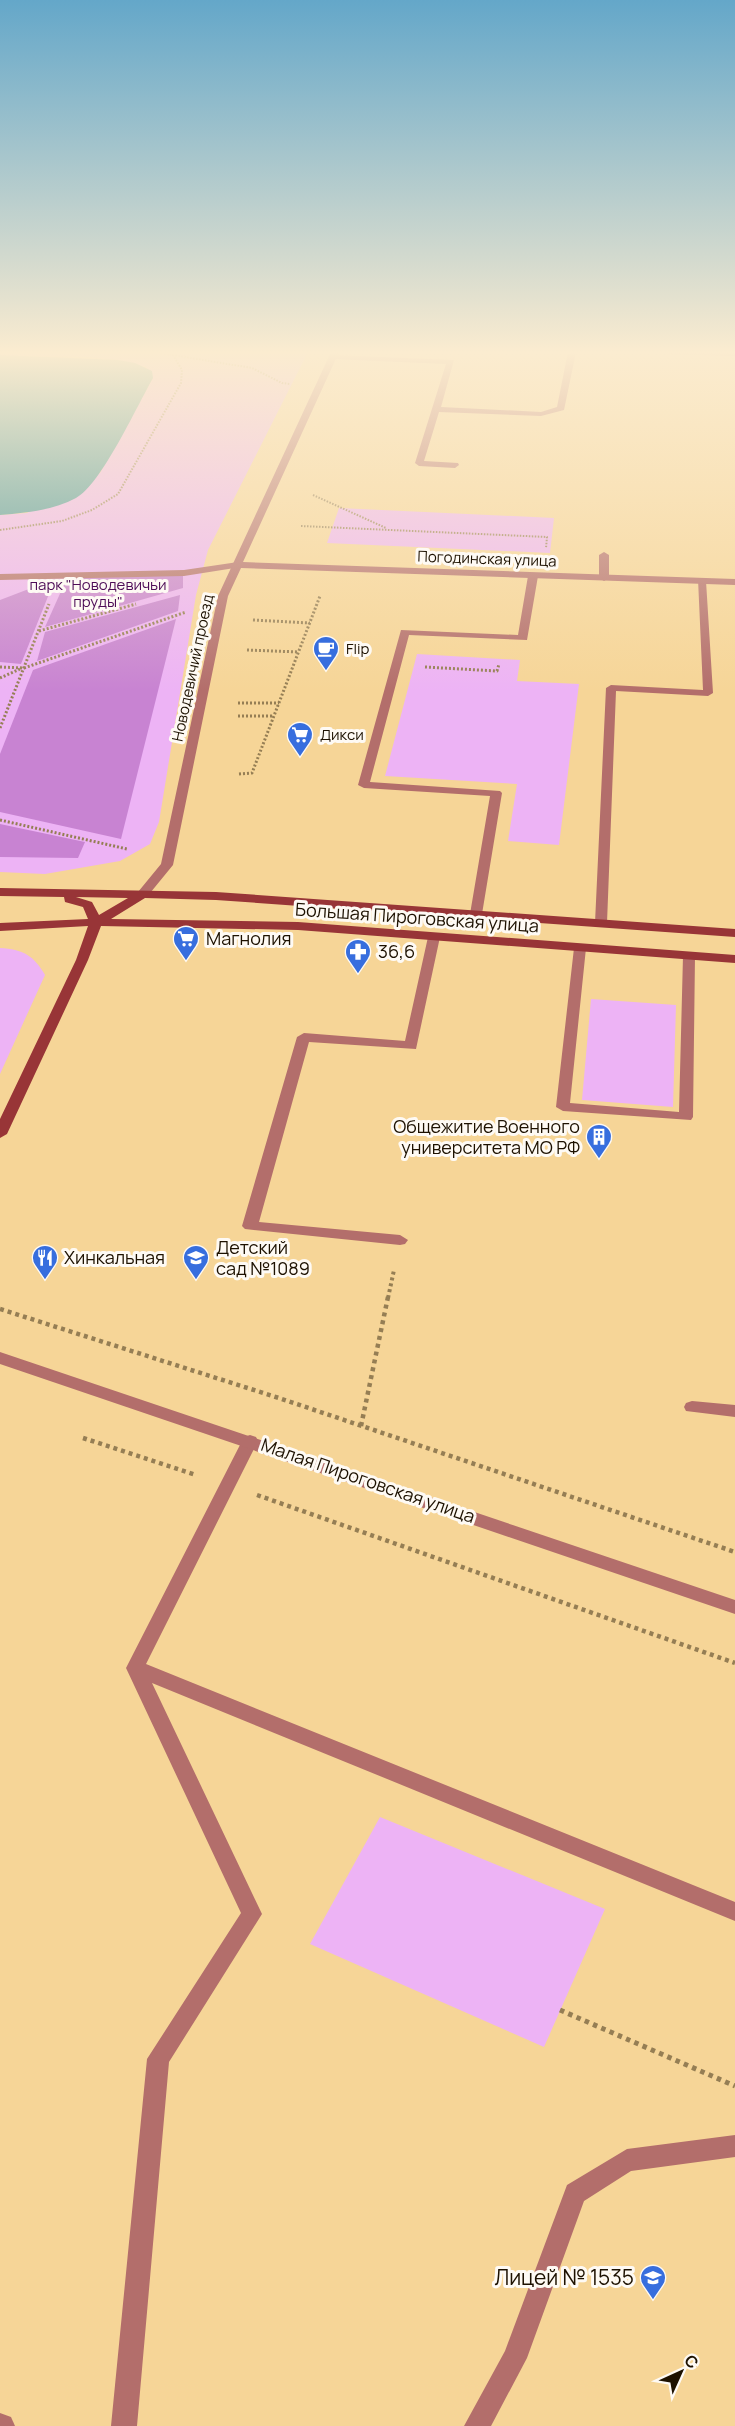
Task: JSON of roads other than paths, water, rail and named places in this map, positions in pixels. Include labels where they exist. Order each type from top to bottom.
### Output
[{"type":"main road","points":[[0,892],[55,894],[88,905],[96,922]]},
{"type":"main road","name":"Большая Пироговская улица","points":[[55,894],[237,897],[735,933]]},
{"type":"main road","points":[[0,1134],[82,960],[96,922],[142,895]]},
{"type":"main road","name":"Большая Пироговская улица","points":[[0,927],[96,922],[298,927],[735,959]]},
{"type":"street","name":"Новодевичий проезд","points":[[142,895],[167,865],[223,596],[283,465]]},
{"type":"street","points":[[604,555],[604,578]]},
{"type":"street","name":"Погодинская улица","points":[[0,577],[195,572],[238,565],[735,582]]},
{"type":"street","points":[[476,914],[496,793],[364,784],[405,632],[523,638],[533,576]]},
{"type":"street","points":[[601,923],[611,688],[708,693],[700,581]]},
{"type":"street","points":[[400,1240],[250,1226],[304,1037],[411,1046],[434,937]]},
{"type":"street","points":[[580,948],[563,1107],[686,1117],[689,956]]},
{"type":"street","name":"Малая Пироговская улица","points":[[0,1358],[735,1607]]},
{"type":"street","points":[[692,1407],[735,1411]]},
{"type":"street","points":[[135,1668],[250,1441]]},
{"type":"street","points":[[135,1668],[735,1912]]},
{"type":"street","points":[[124,2426],[158,2059],[252,1914],[135,1668]]},
{"type":"street","points":[[477,2426],[515,2358],[575,2193],[627,2160],[735,2146]]},
{"type":"water","points":[[0,465],[105,465],[86,490],[76,498],[49,508],[0,515]]},
{"type":"place","name":"Flip","points":[[326,672]]},
{"type":"place","name":"Дикси","points":[[300,758]]},
{"type":"place","name":"Магнолия","points":[[186,962]]},
{"type":"place","name":"36,6","points":[[358,975]]},
{"type":"place","name":"Общежитие Военного университета МО РФ","points":[[599,1160]]},
{"type":"place","name":"Хинкальная","points":[[45,1281]]},
{"type":"place","name":"Детский сад №1089","points":[[196,1281]]},
{"type":"place","name":"Лицей № 1535","points":[[653,2301]]},
{"type":"park label","name":"парк \"Новодевичьи пруды\"","points":[[98,594]]}]
